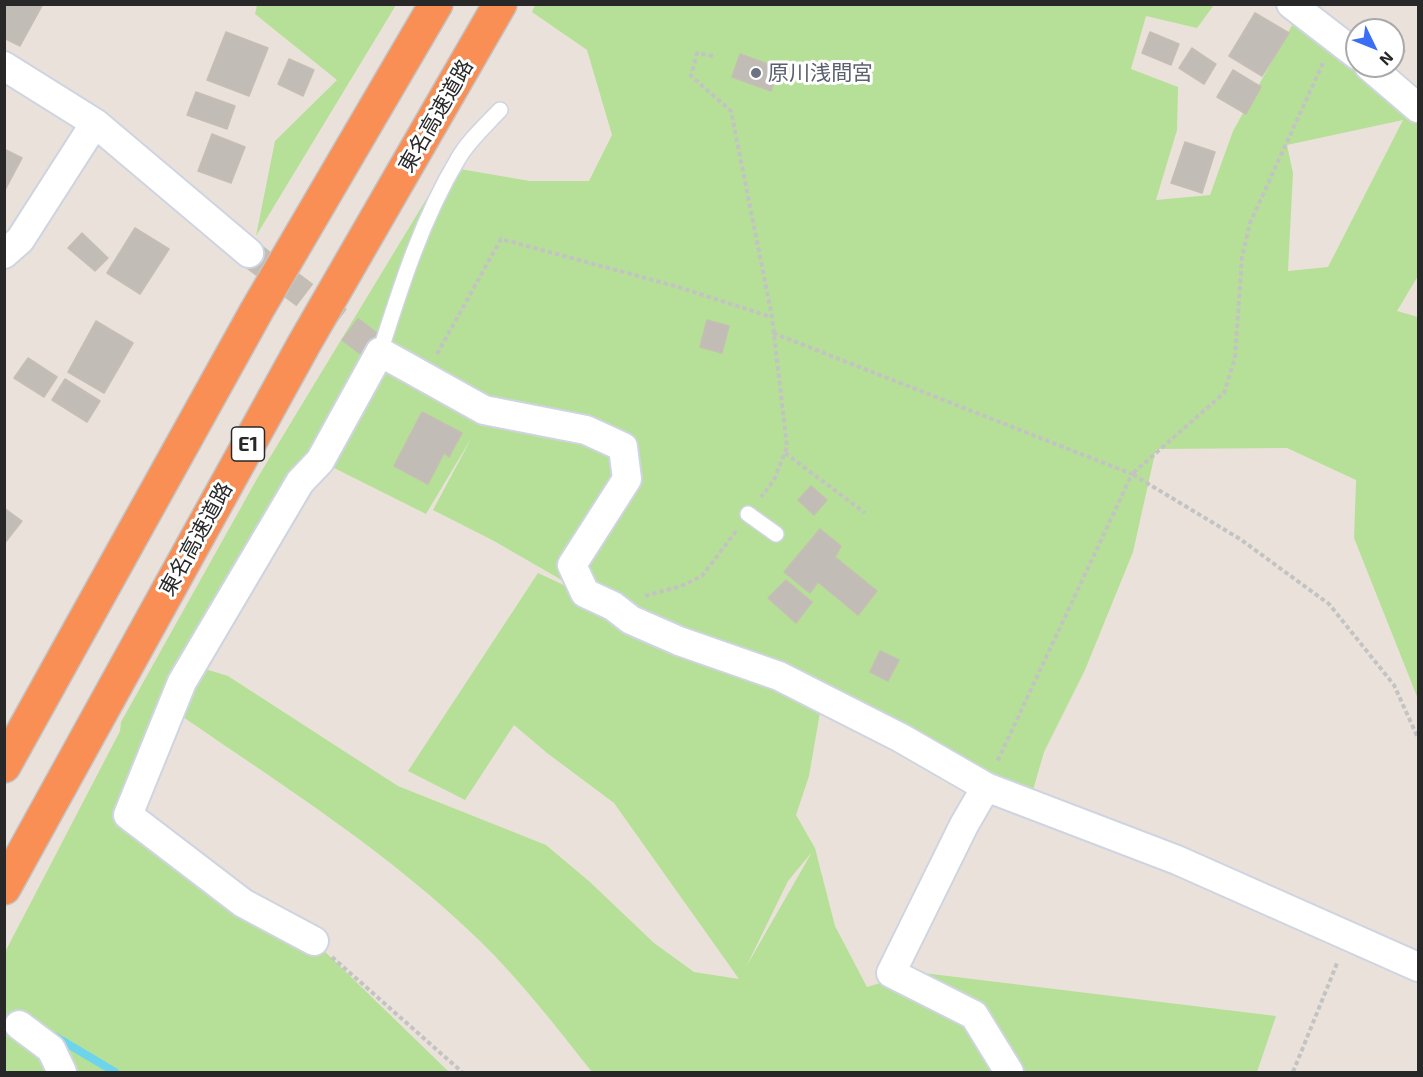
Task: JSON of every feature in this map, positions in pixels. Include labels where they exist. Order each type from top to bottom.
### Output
[{"type":"highway","points":[[4,766],[257,310],[436,4]]},
{"type":"highway","name":"東名高速道路","points":[[4,888],[304,344],[500,4]]},
{"type":"street","points":[[1291,4],[1345,45]]},
{"type":"street","points":[[4,66],[95,123],[249,253]]},
{"type":"street","points":[[1384,78],[1419,108]]},
{"type":"street","points":[[4,254],[20,240],[95,123]]},
{"type":"street","points":[[314,941],[243,903],[129,815],[182,682],[294,492],[320,460],[380,352],[484,410],[586,430],[623,447],[627,479],[572,565],[585,593],[613,606],[631,620],[679,641],[779,676],[847,709],[986,787],[1177,860],[1419,967]]},
{"type":"street","points":[[986,787],[964,825],[891,973],[974,1015],[1009,1072]]},
{"type":"street","points":[[19,1025],[51,1049],[62,1072]]},
{"type":"lane","points":[[380,352],[405,274],[431,211],[459,157],[500,110]]},
{"type":"lane","points":[[748,514],[776,534]]},
{"type":"path","points":[[986,787],[1132,474],[1224,393],[1235,358],[1242,257],[1250,223],[1335,36]]},
{"type":"path","points":[[613,606],[681,586],[702,576],[774,480],[787,447],[772,317],[731,111],[691,76],[697,53],[713,56]]},
{"type":"path","points":[[425,376],[501,239],[675,286],[772,317]]},
{"type":"path","points":[[773,333],[1132,474],[1240,539],[1329,604],[1394,685],[1419,738]]},
{"type":"path","points":[[785,453],[865,513]]},
{"type":"path","points":[[1293,1072],[1348,935]]},
{"type":"path","points":[[314,941],[462,1072]]},
{"type":"green space","points":[[257,5],[396,5],[256,236],[275,141],[337,80],[255,14]]},
{"type":"green space","points":[[535,5],[1214,5],[1197,28],[1146,16],[1131,69],[1178,87],[1177,130],[1156,200],[1210,195],[1233,131],[1295,20],[1345,59],[1345,78],[1369,78],[1418,116],[1418,276],[1397,311],[1418,317],[1418,699],[1354,538],[1356,480],[1287,448],[1156,449],[1133,552],[1085,670],[1044,752],[1033,790],[822,701],[809,776],[796,815],[815,848],[835,926],[867,987],[915,972],[1276,1016],[1257,1072],[592,1072],[510,972],[446,909],[374,850],[183,717],[192,665],[228,676],[398,786],[546,845],[590,882],[654,943],[694,972],[739,979],[614,803],[514,725],[465,800],[408,771],[538,573],[598,601],[494,541],[433,510],[472,437],[426,514],[320,461],[192,650],[112,814],[181,871],[314,941],[449,1072],[5,1072],[4,954],[120,731],[121,722],[258,477],[427,198],[454,168],[530,181],[589,181],[612,135],[587,50],[532,12]],"holes":[[[1403,120],[1328,267],[1288,271],[1293,173],[1287,145]],[[812,852],[746,967],[788,881]]]},
{"type":"building","points":[[4,4],[43,4],[20,46],[4,38]]},
{"type":"building","points":[[1255,13],[1289,33],[1262,76],[1229,56]]},
{"type":"building","points":[[226,32],[268,48],[249,96],[207,80]]},
{"type":"building","points":[[1150,32],[1179,44],[1171,65],[1142,53]]},
{"type":"building","points":[[1192,48],[1216,64],[1204,84],[1179,68]]},
{"type":"building","name":"原川浅間宮","points":[[740,54],[779,68],[771,91],[732,77]]},
{"type":"building","points":[[289,59],[314,70],[303,96],[278,84]]},
{"type":"building","points":[[1233,70],[1261,87],[1246,114],[1217,97]]},
{"type":"building","points":[[196,92],[235,106],[227,129],[187,115]]},
{"type":"building","points":[[212,134],[245,147],[231,183],[198,171]]},
{"type":"building","points":[[1185,142],[1215,152],[1202,193],[1171,183]]},
{"type":"building","points":[[4,149],[22,158],[4,192]]},
{"type":"building","points":[[135,228],[169,249],[140,294],[107,273]]},
{"type":"building","points":[[82,233],[108,258],[95,271],[68,248]]},
{"type":"building","points":[[707,320],[729,326],[722,353],[700,347]]},
{"type":"building","points":[[96,321],[133,343],[104,393],[68,372]]},
{"type":"building","points":[[28,358],[57,377],[44,397],[14,378]]},
{"type":"building","points":[[65,379],[100,401],[87,422],[52,400]]},
{"type":"building","points":[[422,412],[462,433],[449,457],[444,453],[428,484],[394,466]]},
{"type":"building","points":[[811,486],[827,500],[814,515],[798,500]]},
{"type":"building","points":[[4,508],[22,521],[4,544]]},
{"type":"building","points":[[820,529],[841,546],[835,557],[877,591],[858,615],[818,582],[810,593],[784,572]]},
{"type":"building","points":[[786,580],[812,602],[796,623],[768,598]]},
{"type":"building","points":[[880,651],[899,660],[888,681],[870,672]]},
{"type":"waterway","points":[[56,1037],[115,1072]]},
{"type":"tunnel","points":[[249,253],[380,352]]},
{"type":"place","name":"原川浅間宮","points":[[756,73]]}]
